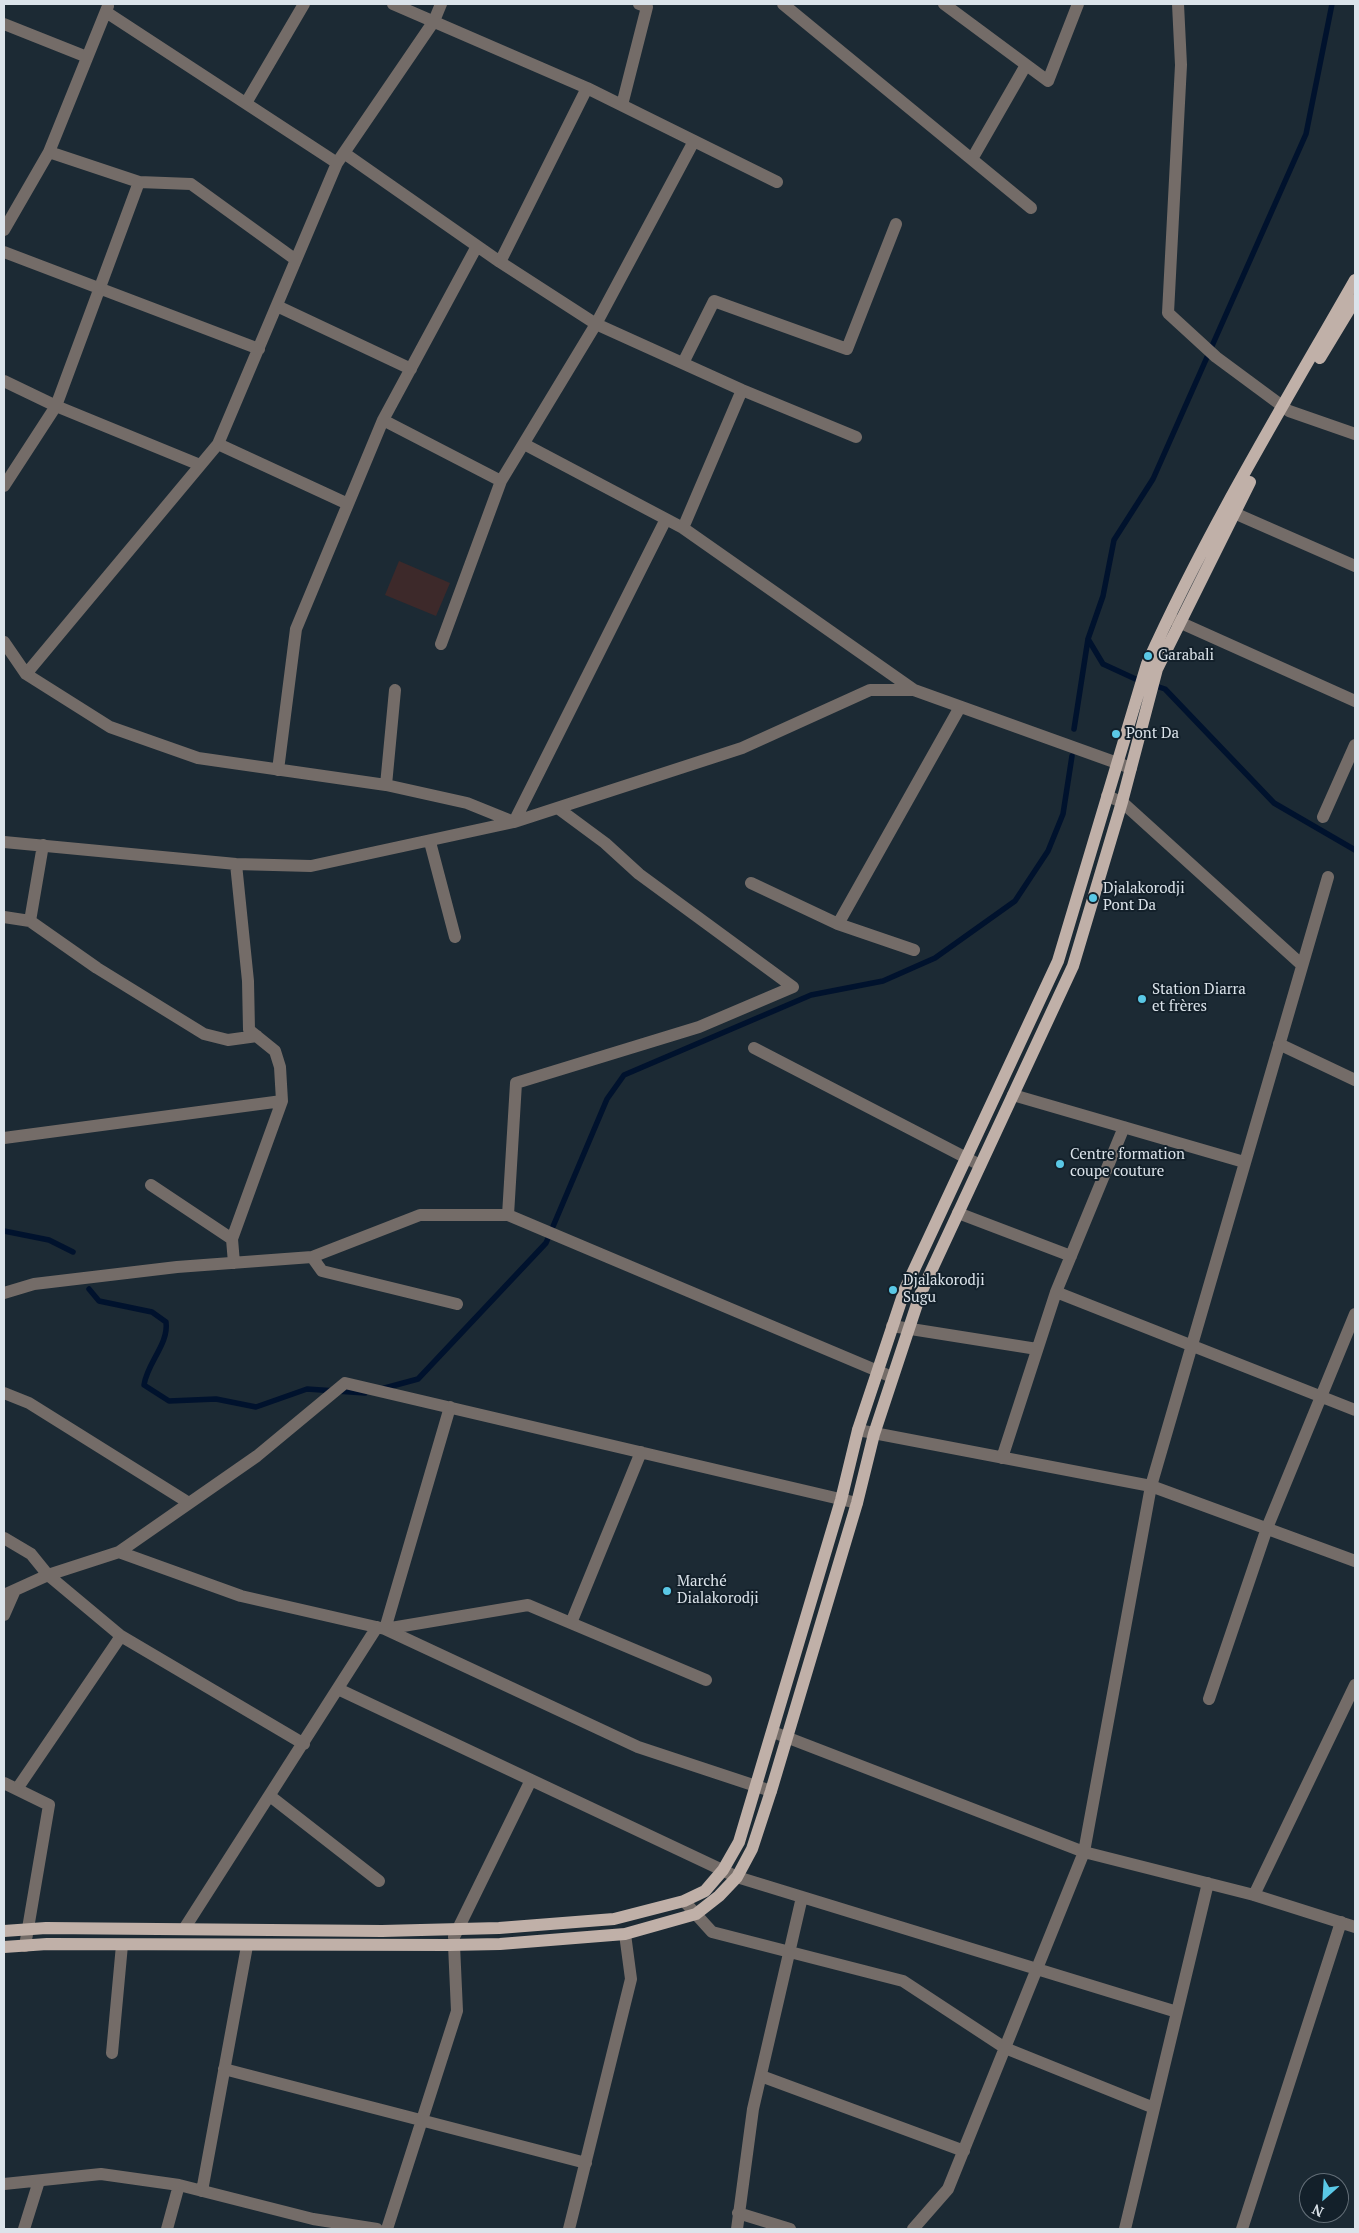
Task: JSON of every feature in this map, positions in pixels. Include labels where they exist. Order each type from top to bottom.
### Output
[{"type":"main road","points":[[4,1931],[27,1929],[457,1929],[614,1919],[684,1901],[705,1891],[723,1870],[739,1842],[840,1500],[858,1430],[905,1289],[1058,961],[1117,763],[1140,705],[1152,666],[1229,511],[1355,280]]},
{"type":"main road","points":[[1286,409],[1355,300]]},
{"type":"main road","points":[[4,1947],[500,1944],[625,1934],[696,1914],[719,1896],[737,1877],[752,1849],[771,1792],[857,1503],[874,1434],[920,1295],[1073,966],[1131,768],[1140,705]]},
{"type":"street","points":[[246,103],[304,4]]},
{"type":"street","points":[[392,4],[587,88],[777,182]]},
{"type":"street","points":[[26,674],[218,444],[341,158],[434,21],[441,4]]},
{"type":"street","points":[[622,105],[647,7],[639,4]]},
{"type":"street","points":[[783,4],[1031,208]]},
{"type":"street","points":[[944,4],[1048,81],[1078,4]]},
{"type":"street","points":[[1178,4],[1181,65],[1168,313],[1216,357],[1286,409],[1355,434]]},
{"type":"street","points":[[4,230],[49,152],[107,8],[246,103],[341,158],[596,324],[742,390],[856,437]]},
{"type":"street","points":[[4,24],[87,57]]},
{"type":"street","points":[[972,159],[1026,65]]},
{"type":"street","points":[[500,262],[587,88]]},
{"type":"street","points":[[441,644],[501,481],[596,324],[694,141]]},
{"type":"street","points":[[49,152],[139,182],[191,184],[296,260]]},
{"type":"street","points":[[4,486],[56,406],[139,182]]},
{"type":"street","points":[[683,363],[714,301],[848,349],[896,224]]},
{"type":"street","points":[[278,770],[296,629],[383,420],[477,246]]},
{"type":"street","points":[[4,252],[259,348]]},
{"type":"street","points":[[277,306],[411,369]]},
{"type":"street","points":[[4,381],[56,406],[200,466]]},
{"type":"street","points":[[683,528],[742,390]]},
{"type":"street","points":[[383,420],[501,481]]},
{"type":"street","points":[[218,444],[348,504]]},
{"type":"street","points":[[524,444],[683,528],[914,690],[1131,768]]},
{"type":"street","points":[[1229,511],[1355,566]]},
{"type":"street","points":[[514,822],[666,519]]},
{"type":"street","points":[[1174,620],[1355,701]]},
{"type":"street","points":[[4,642],[26,674],[110,727],[198,758],[386,785],[467,803],[514,822]]},
{"type":"street","points":[[386,785],[395,690]]},
{"type":"street","points":[[4,842],[236,864],[311,866],[430,842],[560,809],[742,748],[870,690],[914,690]]},
{"type":"street","points":[[838,924],[960,707]]},
{"type":"street","points":[[1323,817],[1355,745]]},
{"type":"street","points":[[1107,796],[1122,802],[1302,965]]},
{"type":"street","points":[[508,1215],[516,1083],[699,1027],[793,987],[639,874],[605,843],[560,809]]},
{"type":"street","points":[[430,842],[455,937]]},
{"type":"street","points":[[30,921],[44,845]]},
{"type":"street","points":[[234,1263],[232,1239],[282,1101],[280,1067],[275,1051],[249,1030],[248,981],[236,864]]},
{"type":"street","points":[[914,2229],[948,2189],[1084,1852],[1151,1486],[1328,877]]},
{"type":"street","points":[[751,883],[838,924],[914,950]]},
{"type":"street","points":[[4,917],[30,921],[96,968],[204,1034],[228,1040],[257,1036]]},
{"type":"street","points":[[1279,1044],[1355,1080]]},
{"type":"street","points":[[754,1048],[980,1165]]},
{"type":"street","points":[[1013,1095],[1244,1162]]},
{"type":"street","points":[[4,1138],[282,1101]]},
{"type":"street","points":[[1002,1458],[1056,1292],[1124,1127]]},
{"type":"street","points":[[151,1185],[232,1239]]},
{"type":"street","points":[[958,1213],[1071,1256]]},
{"type":"street","points":[[4,1293],[34,1284],[234,1263],[312,1257],[420,1216],[508,1215],[892,1377]]},
{"type":"street","points":[[312,1257],[322,1271],[457,1304]]},
{"type":"street","points":[[1056,1292],[1355,1410]]},
{"type":"street","points":[[1209,1699],[1267,1528],[1355,1314]]},
{"type":"street","points":[[892,1326],[1037,1349]]},
{"type":"street","points":[[4,1616],[9,1593],[48,1575],[119,1552],[257,1456],[345,1383],[857,1503]]},
{"type":"street","points":[[4,1393],[29,1403],[189,1503]]},
{"type":"street","points":[[184,1929],[338,1689],[381,1628],[450,1407]]},
{"type":"street","points":[[858,1430],[1151,1486],[1355,1561]]},
{"type":"street","points":[[571,1623],[641,1452]]},
{"type":"street","points":[[4,1538],[30,1554],[48,1575],[121,1636],[304,1744]]},
{"type":"street","points":[[119,1552],[241,1596],[381,1628],[638,1747],[771,1792]]},
{"type":"street","points":[[381,1628],[528,1605],[706,1680]]},
{"type":"street","points":[[17,1789],[121,1636]]},
{"type":"street","points":[[1254,1895],[1355,1685]]},
{"type":"street","points":[[338,1689],[737,1877],[1177,2012]]},
{"type":"street","points":[[772,1732],[1084,1852],[1254,1895],[1355,1926]]},
{"type":"street","points":[[387,2229],[457,2012],[452,1945],[457,1929],[531,1780]]},
{"type":"street","points":[[4,1783],[49,1805],[24,1946]]},
{"type":"street","points":[[270,1796],[379,1881]]},
{"type":"street","points":[[1125,2229],[1208,1883]]},
{"type":"street","points":[[737,2229],[753,2109],[802,1897]]},
{"type":"street","points":[[684,1901],[712,1932],[904,1981],[1005,2048],[1154,2108]]},
{"type":"street","points":[[1242,2229],[1341,1922]]},
{"type":"street","points":[[568,2229],[631,1979],[625,1934]]},
{"type":"street","points":[[112,2053],[122,1945]]},
{"type":"street","points":[[202,2191],[247,1946]]},
{"type":"street","points":[[224,2069],[586,2163]]},
{"type":"street","points":[[760,2076],[964,2151]]},
{"type":"street","points":[[4,2184],[101,2174],[179,2186],[313,2219],[377,2229]]},
{"type":"street","points":[[24,2229],[39,2181]]},
{"type":"street","points":[[167,2229],[179,2186]]},
{"type":"street","points":[[738,2213],[790,2229]]},
{"type":"shaded area","points":[[399,561],[450,583],[436,616],[385,595]]},
{"type":"waterway","points":[[1074,729],[1088,639],[1103,596],[1114,540],[1153,479],[1306,134],[1332,4]]},
{"type":"waterway","points":[[1088,639],[1103,664],[1142,682]]},
{"type":"waterway","points":[[1153,685],[1165,689],[1274,803],[1355,850]]},
{"type":"waterway","points":[[381,1389],[418,1379],[546,1243],[607,1099],[624,1075],[811,995],[883,981],[935,958],[1015,901],[1048,851],[1063,814],[1072,756]]},
{"type":"waterway","points":[[4,1231],[49,1240],[73,1252]]},
{"type":"waterway","points":[[89,1289],[99,1301],[152,1312],[166,1322],[164,1338],[149,1369],[144,1385],[169,1401],[216,1399],[256,1407],[307,1389],[365,1393]]},
{"type":"place","name":"Garabali","points":[[1148,656]]},
{"type":"place","name":"Pont Da","points":[[1116,734]]},
{"type":"place","name":"Djalakorodji Pont Da","points":[[1093,898]]},
{"type":"place","name":"Station Diarra et frères","points":[[1142,999]]},
{"type":"place","name":"Centre formation coupe couture","points":[[1060,1164]]},
{"type":"place","name":"Djalakorodji Sugu","points":[[893,1290]]},
{"type":"place","name":"Marché Dialakorodji","points":[[667,1591]]}]
